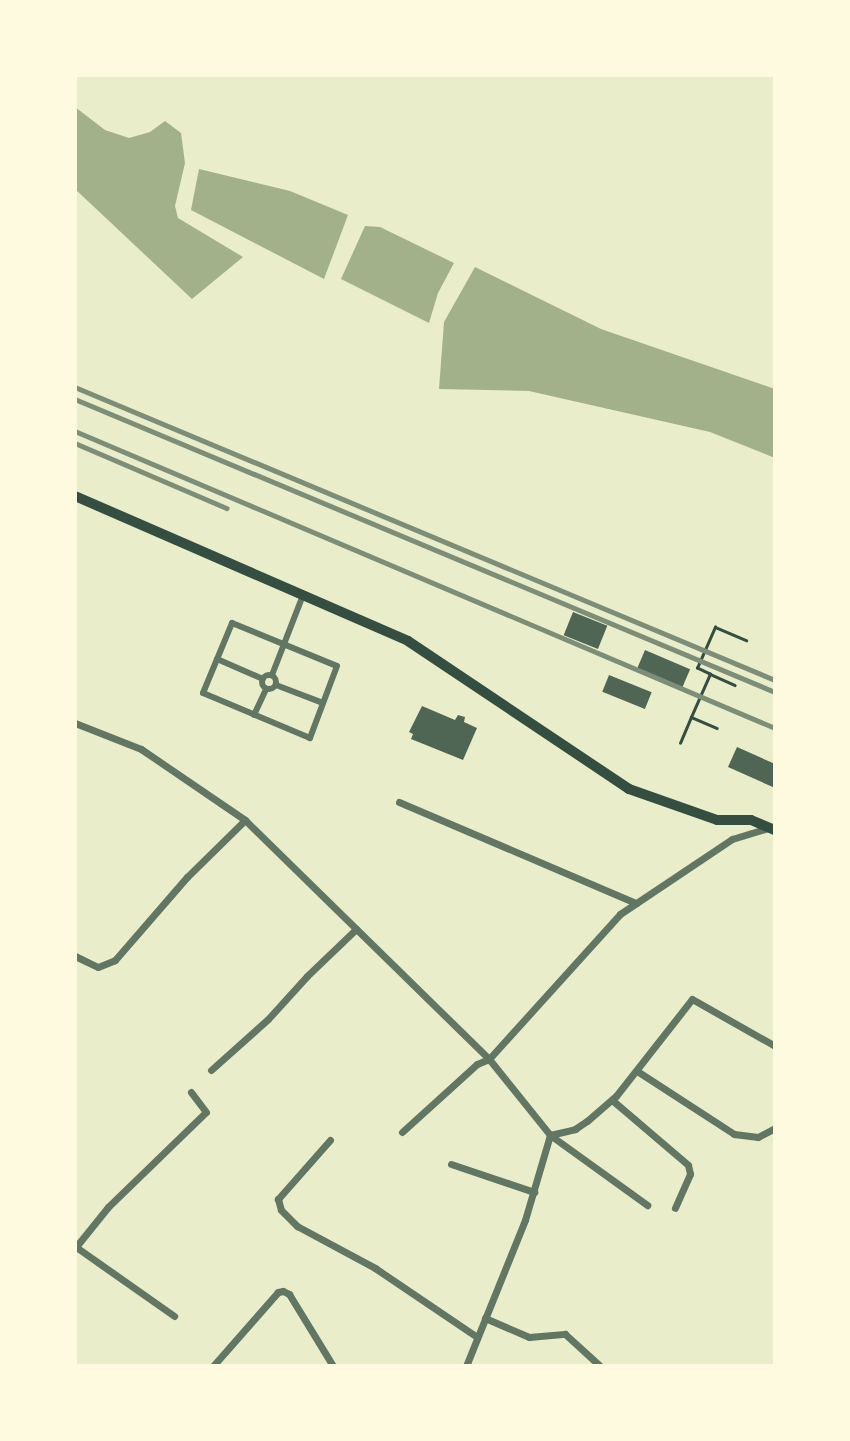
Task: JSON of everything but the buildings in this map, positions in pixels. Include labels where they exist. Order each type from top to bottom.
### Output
[{"type":"main road","points":[[75,496],[408,641],[629,789],[717,820],[751,820],[772,829]]},
{"type":"street","points":[[276,685],[272,675],[303,595]]},
{"type":"street","points":[[232,623],[337,666],[310,738],[203,693],[217,659],[232,623]]},
{"type":"street","points":[[217,659],[262,679],[267,689]]},
{"type":"street","points":[[262,679],[272,675]]},
{"type":"street","points":[[254,715],[267,689],[276,685],[323,703]]},
{"type":"street","points":[[75,723],[141,749],[246,820],[489,1059],[550,1135],[647,1205]]},
{"type":"street","points":[[399,802],[636,903]]},
{"type":"street","points":[[75,956],[98,967],[115,960],[187,877],[246,820]]},
{"type":"street","points":[[402,1132],[477,1064],[489,1059],[620,914],[732,839],[772,829]]},
{"type":"street","points":[[211,1070],[268,1019],[307,976],[356,929]]},
{"type":"street","points":[[550,1135],[575,1129],[612,1100],[692,999],[775,1046]]},
{"type":"street","points":[[636,1071],[734,1134],[758,1137],[775,1128]]},
{"type":"street","points":[[174,1316],[76,1247],[108,1207],[206,1112],[191,1092]]},
{"type":"street","points":[[612,1100],[688,1165],[690,1174],[675,1208]]},
{"type":"street","points":[[466,1366],[534,1192],[550,1135]]},
{"type":"street","points":[[330,1140],[278,1199],[281,1210],[297,1226],[375,1268],[477,1337]]},
{"type":"street","points":[[451,1164],[534,1192]]},
{"type":"street","points":[[213,1366],[278,1292],[283,1291],[289,1294],[333,1366]]},
{"type":"street","points":[[485,1318],[529,1337],[565,1334],[600,1366]]},
{"type":"path","points":[[735,685],[697,668],[715,627],[746,640]]},
{"type":"path","points":[[680,743],[710,674]]},
{"type":"path","points":[[691,717],[717,728]]},
{"type":"shaded area","points":[[75,107],[105,130],[129,138],[150,132],[165,121],[181,133],[185,163],[175,206],[178,218],[243,257],[192,299],[75,189]]},
{"type":"shaded area","points":[[199,169],[290,191],[348,215],[324,279],[191,210]]},
{"type":"shaded area","points":[[365,226],[380,227],[454,263],[438,293],[429,323],[341,279]]},
{"type":"shaded area","points":[[475,267],[601,329],[775,389],[775,458],[710,432],[529,391],[439,389],[444,322]]},
{"type":"railway","points":[[75,387],[775,680]]},
{"type":"railway","points":[[75,399],[775,692]]},
{"type":"railway","points":[[75,431],[775,728]]},
{"type":"railway","points":[[75,443],[227,508]]}]
